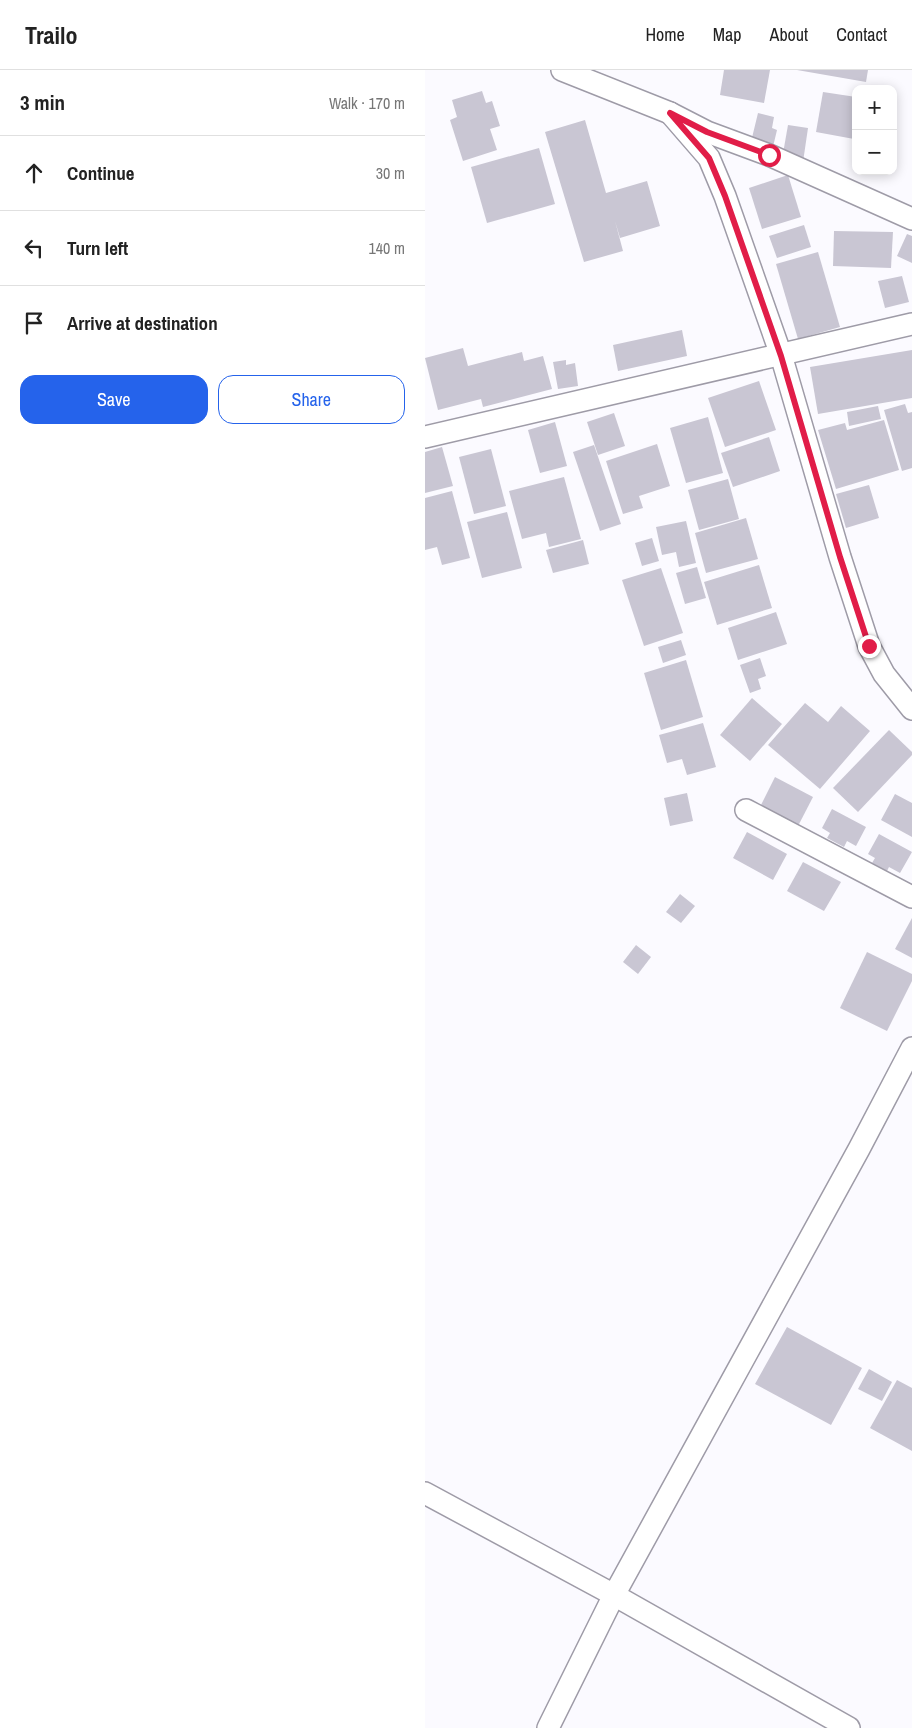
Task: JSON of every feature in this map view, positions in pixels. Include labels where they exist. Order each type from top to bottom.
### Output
[{"type":"street","points":[[562,70],[670,113],[707,132],[769,155],[912,219]]},
{"type":"street","points":[[670,113],[709,158],[725,196],[781,356],[840,557],[869,646],[884,674],[912,709]]},
{"type":"street","points":[[425,437],[781,356],[912,324]]},
{"type":"street","points":[[746,810],[912,897]]},
{"type":"street","points":[[548,1728],[614,1595],[859,1149],[912,1048]]},
{"type":"street","points":[[425,1493],[614,1595],[849,1728]]},
{"type":"building","points":[[724,70],[770,70],[764,103],[720,95]]},
{"type":"building","points":[[797,70],[868,70],[866,82]]},
{"type":"building","points":[[482,91],[486,103],[492,101],[500,126],[490,129],[497,150],[463,161],[450,120],[457,117],[452,100]]},
{"type":"building","points":[[823,92],[852,96],[852,139],[816,132]]},
{"type":"building","points":[[758,113],[774,117],[772,128],[777,130],[772,151],[750,146]]},
{"type":"building","points":[[585,120],[606,193],[647,181],[660,226],[620,238],[615,221],[623,251],[584,262],[545,132]]},
{"type":"building","points":[[788,125],[808,128],[803,162],[782,159]]},
{"type":"building","points":[[539,148],[555,204],[487,223],[471,167]]},
{"type":"building","points":[[788,175],[801,217],[762,229],[749,188]]},
{"type":"building","points":[[804,225],[811,247],[777,258],[769,236]]},
{"type":"building","points":[[834,231],[893,232],[891,268],[833,266]]},
{"type":"building","points":[[907,234],[912,236],[912,263],[897,256]]},
{"type":"building","points":[[818,252],[840,327],[798,339],[776,264]]},
{"type":"building","points":[[902,276],[909,302],[885,308],[878,281]]},
{"type":"building","points":[[682,330],[687,356],[618,371],[613,345]]},
{"type":"building","points":[[463,348],[468,366],[522,352],[524,361],[543,356],[552,389],[483,407],[481,399],[438,410],[425,358]]},
{"type":"building","points":[[912,350],[912,398],[818,414],[810,367]]},
{"type":"building","points":[[566,360],[566,365],[575,363],[578,386],[558,389],[553,362]]},
{"type":"building","points":[[759,381],[776,430],[725,447],[708,398]]},
{"type":"building","points":[[905,404],[908,413],[912,412],[912,468],[902,471],[884,410]]},
{"type":"building","points":[[878,406],[881,419],[849,426],[847,412]]},
{"type":"building","points":[[614,413],[625,446],[598,455],[587,422]]},
{"type":"building","points":[[708,417],[723,473],[686,483],[670,428]]},
{"type":"building","points":[[884,420],[899,470],[836,489],[818,430],[845,423],[847,430]]},
{"type":"building","points":[[555,422],[567,466],[540,473],[528,430]]},
{"type":"building","points":[[769,437],[780,471],[733,487],[721,453]]},
{"type":"building","points":[[657,444],[670,486],[639,496],[643,508],[623,514],[606,461]]},
{"type":"building","points":[[594,445],[621,524],[600,531],[573,452]]},
{"type":"building","points":[[442,447],[453,486],[425,493],[425,452]]},
{"type":"building","points":[[491,449],[506,506],[474,514],[459,457]]},
{"type":"building","points":[[564,477],[581,539],[549,547],[546,533],[522,539],[509,491]]},
{"type":"building","points":[[728,479],[739,519],[699,530],[688,490]]},
{"type":"building","points":[[869,485],[879,518],[846,528],[836,494]]},
{"type":"building","points":[[452,491],[470,558],[442,565],[437,547],[425,550],[425,498]]},
{"type":"building","points":[[507,512],[522,568],[482,578],[467,522]]},
{"type":"building","points":[[746,518],[758,559],[706,573],[695,533]]},
{"type":"building","points":[[686,521],[696,563],[679,567],[676,552],[662,555],[656,527]]},
{"type":"building","points":[[652,538],[659,561],[642,566],[635,543]]},
{"type":"building","points":[[583,540],[589,564],[553,573],[546,550]]},
{"type":"building","points":[[759,565],[772,608],[717,625],[704,582]]},
{"type":"building","points":[[697,567],[706,598],[685,604],[676,573]]},
{"type":"building","points":[[661,568],[683,633],[644,646],[622,580]]},
{"type":"building","points":[[776,612],[787,644],[738,660],[728,628]]},
{"type":"building","points":[[681,640],[686,655],[663,663],[658,647]]},
{"type":"building","points":[[760,658],[766,676],[758,679],[761,689],[750,693],[740,665]]},
{"type":"building","points":[[686,660],[703,717],[661,730],[644,673]]},
{"type":"building","points":[[752,698],[782,724],[750,761],[720,735]]},
{"type":"building","points":[[805,703],[828,722],[841,706],[870,731],[820,789],[768,745]]},
{"type":"building","points":[[703,723],[716,767],[687,775],[682,759],[667,763],[659,735]]},
{"type":"building","points":[[889,730],[912,752],[912,755],[858,812],[833,788]]},
{"type":"building","points":[[775,777],[813,797],[797,828],[759,809]]},
{"type":"building","points":[[687,793],[693,821],[670,826],[664,798]]},
{"type":"building","points":[[895,794],[912,803],[912,837],[881,820]]},
{"type":"building","points":[[832,809],[866,827],[856,846],[847,841],[844,847],[827,838],[830,833],[822,828]]},
{"type":"building","points":[[747,832],[787,854],[773,880],[733,858]]},
{"type":"building","points":[[879,834],[912,852],[900,873],[889,867],[887,871],[872,863],[875,858],[868,854]]},
{"type":"building","points":[[803,862],[841,882],[824,911],[787,891]]},
{"type":"building","points":[[680,894],[695,906],[681,923],[666,912]]},
{"type":"building","points":[[912,918],[912,958],[895,949]]},
{"type":"building","points":[[636,945],[651,957],[638,974],[623,962]]},
{"type":"building","points":[[867,952],[912,974],[912,981],[887,1031],[840,1008]]},
{"type":"building","points":[[787,1327],[862,1368],[831,1425],[755,1384]]},
{"type":"building","points":[[869,1369],[892,1382],[882,1401],[858,1389]]},
{"type":"building","points":[[897,1380],[912,1388],[912,1451],[870,1428]]},
{"type":"route","points":[[769,155],[707,132],[670,113],[709,158],[725,196],[781,356],[840,557],[869,646]]}]
